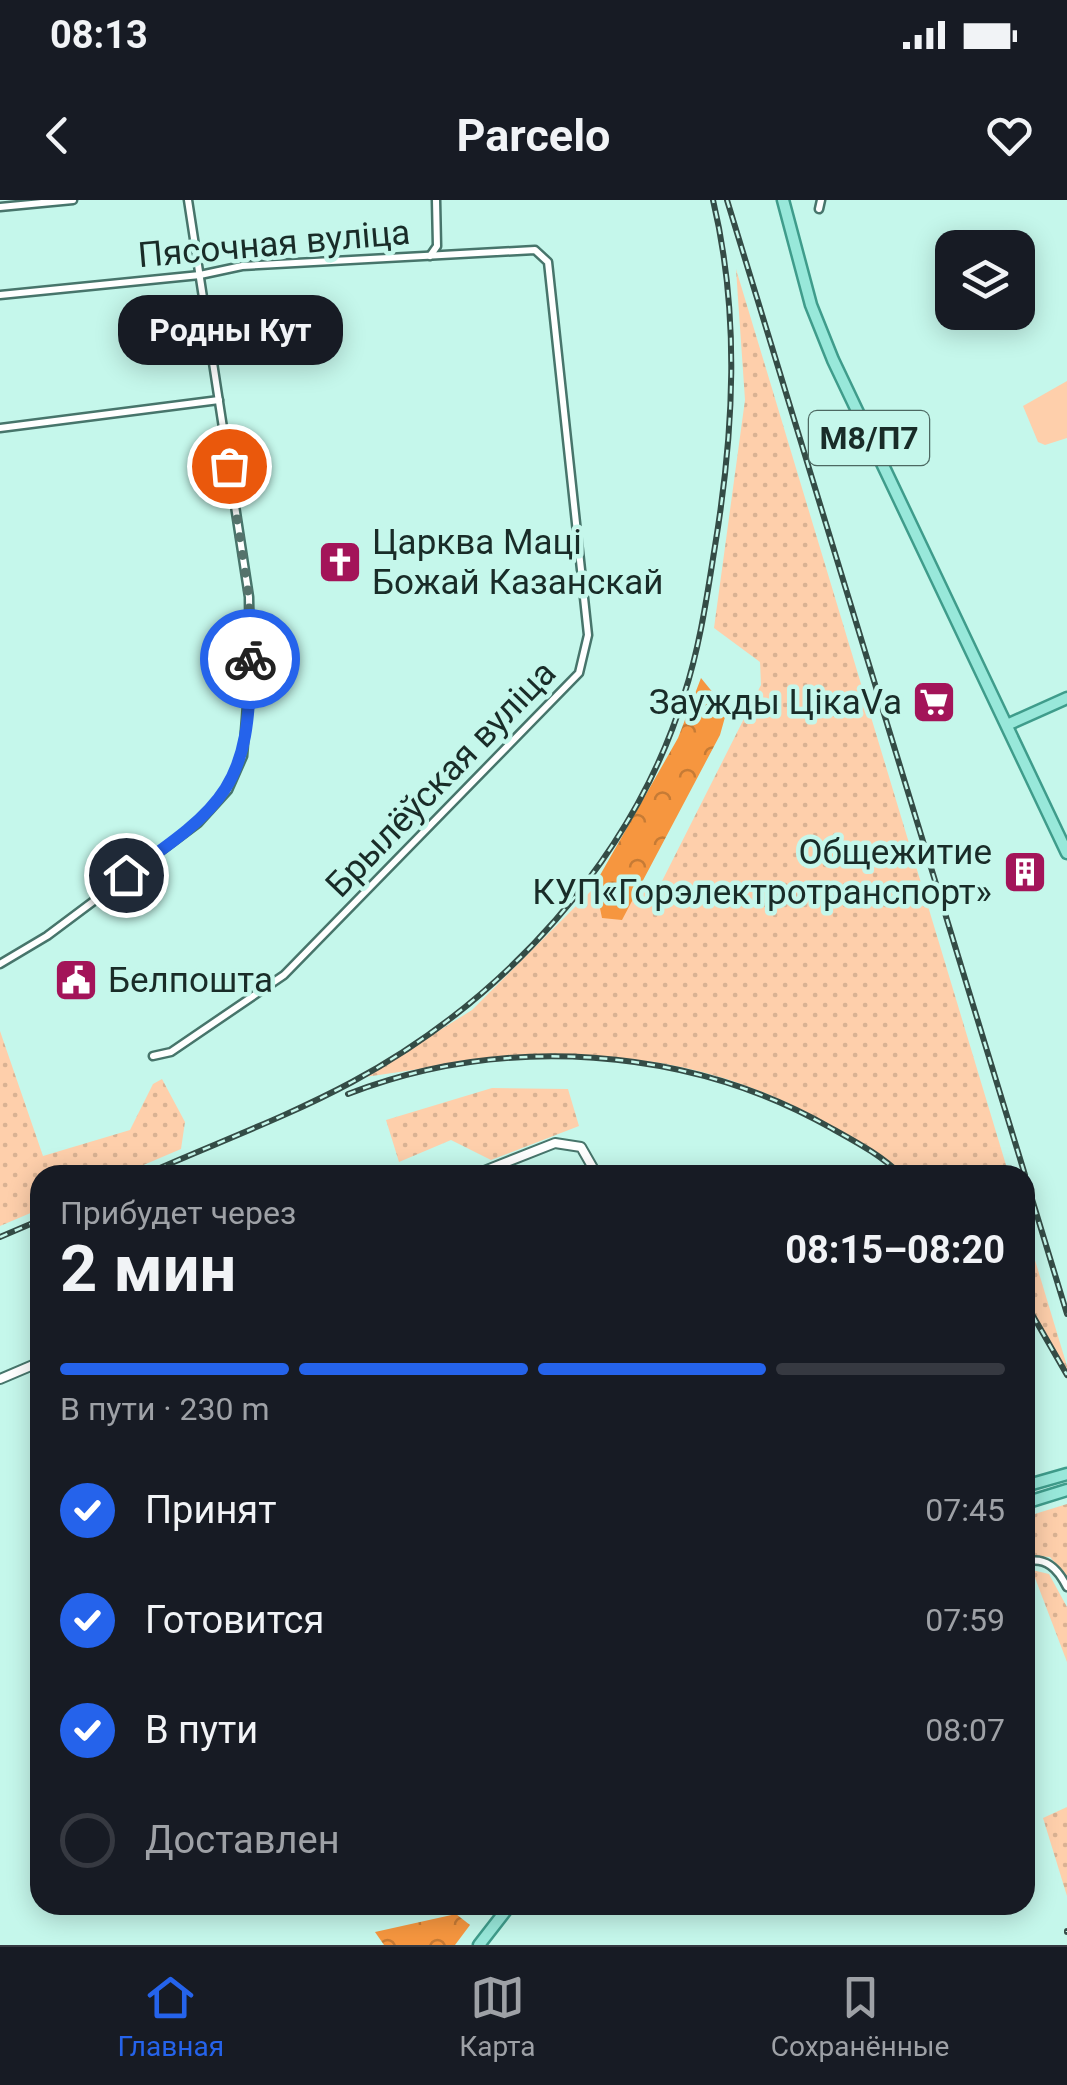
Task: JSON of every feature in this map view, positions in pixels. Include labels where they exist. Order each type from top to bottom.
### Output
[{"type":"main road","name":"М8/П7","points":[[783,200],[826,346],[1009,724],[1067,854]]},
{"type":"main road","points":[[1009,724],[1067,698]]},
{"type":"main road","points":[[1035,1483],[1067,1474]]},
{"type":"main road","points":[[1035,1499],[1067,1490]]},
{"type":"main road","points":[[479,1945],[502,1915]]},
{"type":"street","points":[[0,208],[73,200]]},
{"type":"street","points":[[0,964],[46,936],[198,822],[220,802],[238,769],[246,735],[249,598],[188,200]]},
{"type":"street","points":[[430,256],[437,246],[436,200]]},
{"type":"street","name":"Пясочная вуліца","points":[[0,295],[200,275],[242,266],[536,250],[548,262]]},
{"type":"street","name":"Брылёўская вуліца","points":[[153,1056],[171,1052],[284,976],[494,764],[583,667],[588,635],[548,262]]},
{"type":"street","points":[[0,428],[219,400]]},
{"type":"street","points":[[499,1165],[555,1143],[573,1143],[588,1155],[592,1165]]},
{"type":"street","points":[[0,1379],[30,1366]]},
{"type":"street","points":[[1035,1559],[1050,1564],[1067,1587]]},
{"type":"shaded area","points":[[736,269],[1006,1165],[894,1165],[852,1137],[760,1091],[705,1073],[650,1062],[540,1057],[365,1077],[472,1010],[604,878],[639,892],[656,893],[761,685],[760,662],[714,628],[745,400]]},
{"type":"shaded area","points":[[1067,381],[1067,438],[1045,445],[1038,442],[1023,406]]},
{"type":"shaded area","points":[[0,1031],[43,1156],[130,1130],[153,1084],[162,1079],[185,1122],[181,1149],[143,1165],[30,1165],[30,1213],[0,1226]]},
{"type":"shaded area","points":[[492,1088],[568,1089],[579,1126],[491,1160],[451,1140],[399,1162],[386,1120]]},
{"type":"shaded area","points":[[1035,1260],[1067,1366],[1067,1373],[1035,1322]]},
{"type":"shaded area","points":[[1067,1504],[1067,1577],[1050,1557],[1035,1556],[1035,1514]]},
{"type":"shaded area","points":[[1035,1571],[1049,1574],[1067,1607],[1067,1662]]},
{"type":"shaded area","points":[[1067,1807],[1067,1896],[1043,1818]]},
{"type":"green space","points":[[701,678],[727,710],[720,735],[622,920],[602,918],[595,884],[678,738]]},
{"type":"green space","points":[[452,1915],[470,1925],[455,1945],[384,1945],[375,1932]]},
{"type":"railway","points":[[167,1165],[352,1082],[408,1049],[460,1011],[556,920],[632,814],[661,756],[690,677],[721,503],[730,416],[731,329],[713,200]]},
{"type":"railway","points":[[727,200],[1022,1165]]},
{"type":"railway","points":[[348,1094],[407,1075],[469,1062],[531,1057],[594,1058],[656,1065],[717,1080],[775,1101],[831,1128],[890,1165]]},
{"type":"railway","points":[[1035,1209],[1067,1314]]},
{"type":"railway","points":[[0,1237],[30,1224]]},
{"type":"railway","points":[[1035,1319],[1067,1375]]},
{"type":"way so far","points":[[229,466],[249,598],[250,659]]},
{"type":"place","name":"Родны Кут","points":[[229,466]]},
{"type":"place","name":"Царква Маці Божай Казанскай","points":[[340,562]]},
{"type":"place","name":"Заужды ЦікаVа","points":[[934,702]]},
{"type":"place","name":"Общежитие КУП«Горэлектротранспорт»","points":[[1025,872]]},
{"type":"place","name":"Белпошта","points":[[76,980]]},
{"type":"route","points":[[126,875],[198,822],[220,802],[232,783],[243,756],[250,659]]}]
